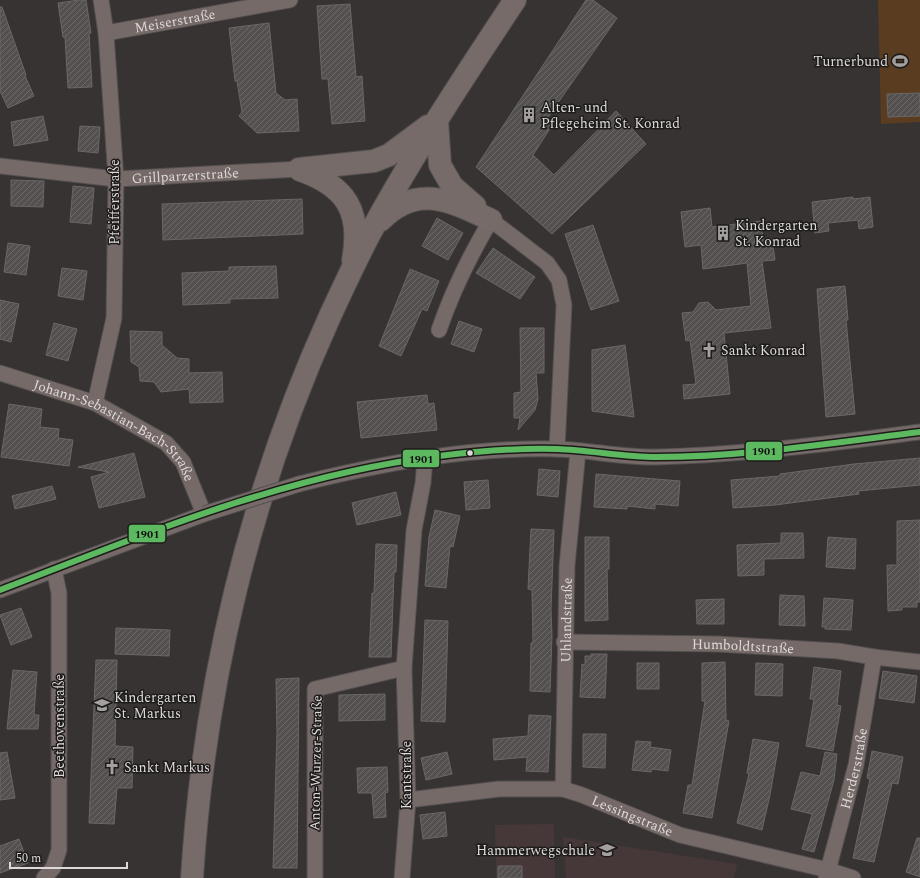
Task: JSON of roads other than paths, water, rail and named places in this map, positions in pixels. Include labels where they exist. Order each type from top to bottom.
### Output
[{"type":"main road","points":[[192,878],[196,815],[220,657],[255,521],[279,442],[314,352],[351,271],[374,227],[437,120],[515,0]]},
{"type":"main road","points":[[299,169],[374,161],[388,155],[437,120]]},
{"type":"main road","points":[[437,120],[440,165],[452,186],[491,220]]},
{"type":"main road","points":[[299,169],[327,182],[345,198],[353,214],[356,244],[351,271]]},
{"type":"main road","points":[[374,227],[390,210],[410,201],[430,198],[450,201],[491,220]]},
{"type":"street","name":"Pfeifferstraße","points":[[95,403],[114,318],[116,179],[106,33],[101,0]]},
{"type":"street","name":"Meiserstraße","points":[[106,33],[290,0]]},
{"type":"street","name":"Grillparzerstraße","points":[[0,166],[116,179],[299,169]]},
{"type":"street","points":[[439,330],[452,292],[470,254],[491,220],[547,263],[559,280],[564,305],[557,449]]},
{"type":"street","name":"Johann-Sebastian-Bach-Straße","points":[[0,373],[95,403],[166,442],[183,462],[204,514]]},
{"type":"street","points":[[0,590],[204,514],[299,484],[365,468],[424,458],[502,450],[557,449],[654,457],[716,455],[920,432]]},
{"type":"street","name":"Uhlandstraße","points":[[563,789],[564,642],[567,566],[578,451]]},
{"type":"street","name":"Kantstraße","points":[[402,878],[408,800],[404,668],[414,530],[423,483],[424,458]]},
{"type":"street","name":"Beethovenstraße","points":[[44,878],[53,868],[59,850],[59,593],[54,570]]},
{"type":"street","name":"Humboldtstraße","points":[[564,642],[718,644],[838,651],[920,662]]},
{"type":"street","name":"Herderstraße","points":[[827,874],[856,765],[874,657]]},
{"type":"street","name":"Anton-Wurzer-Straße","points":[[315,878],[315,689],[404,668]]},
{"type":"street","name":"Lessingstraße","points":[[408,800],[499,789],[563,789],[582,795],[680,835],[827,874],[853,878]]},
{"type":"place","name":"Turnerbund","points":[[900,61]]},
{"type":"place","name":"Alten- und Pflegeheim St. Konrad","points":[[529,115]]},
{"type":"place","name":"Kindergarten St. Konrad","points":[[723,233]]},
{"type":"place","name":"Sankt Konrad","points":[[709,350]]},
{"type":"place","name":"Kindergarten St. Markus","points":[[102,705]]},
{"type":"place","name":"Sankt Markus","points":[[112,767]]},
{"type":"place","name":"Hammerwegschule","points":[[607,850]]}]
